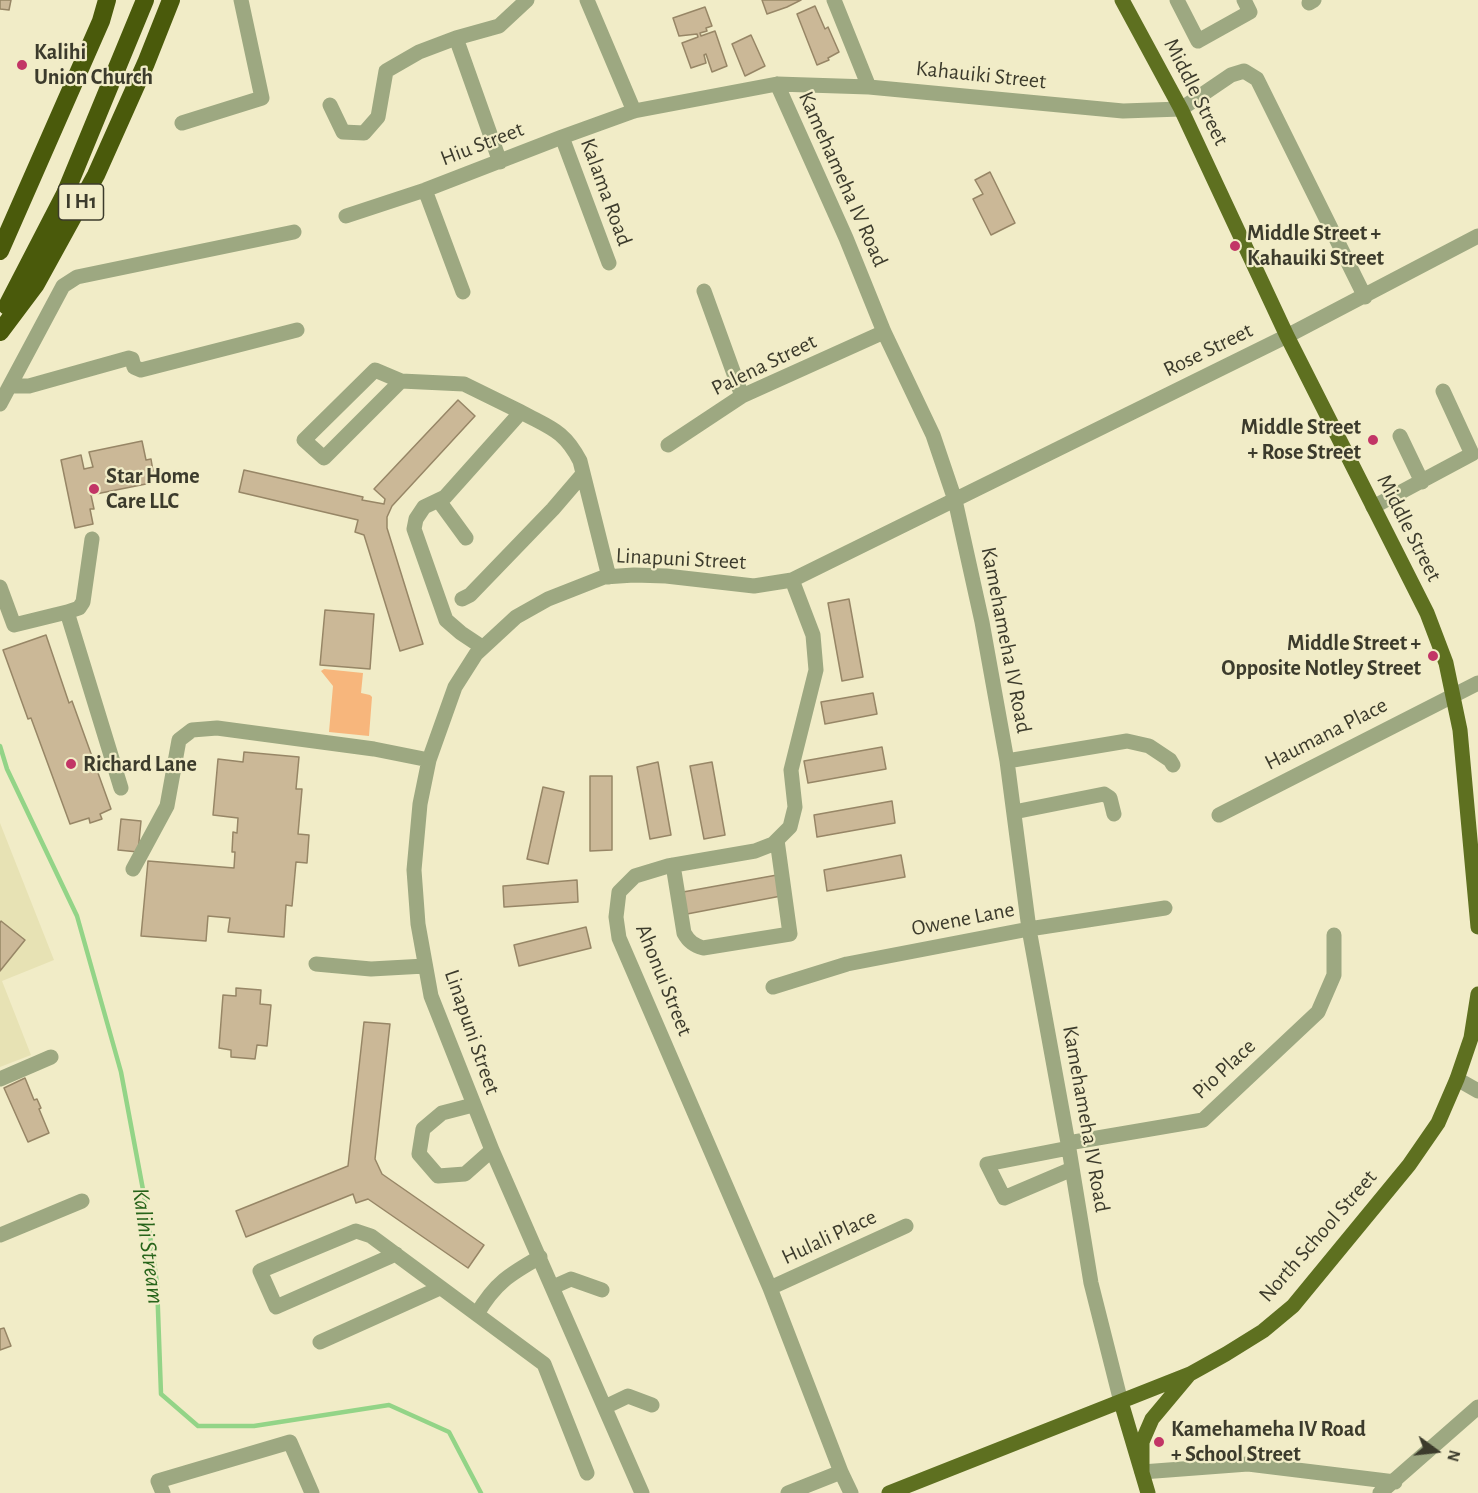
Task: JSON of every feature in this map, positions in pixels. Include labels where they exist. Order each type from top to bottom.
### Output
[{"type":"highway","name":"I H1","points":[[0,251],[109,0]]},
{"type":"highway","points":[[0,318],[17,290],[65,194],[145,0]]},
{"type":"highway","name":"I H1","points":[[0,332],[36,284],[96,175],[146,63],[171,0]]},
{"type":"highway","points":[[146,63],[178,0]]},
{"type":"main road","name":"Middle Street","points":[[1122,0],[1181,108],[1287,336],[1427,614],[1446,663],[1454,694]]},
{"type":"main road","points":[[1454,694],[1461,730],[1475,859],[1478,927]]},
{"type":"main road","name":"North School Street","points":[[889,1493],[1190,1374],[1263,1331],[1293,1306],[1409,1165],[1438,1123],[1471,1038],[1478,994]]},
{"type":"main road","points":[[1142,1472],[1142,1442],[1152,1419],[1190,1374]]},
{"type":"main road","name":"Kamehameha IV Road","points":[[1121,1402],[1148,1493]]},
{"type":"street","points":[[182,123],[262,98],[241,0]]},
{"type":"street","points":[[330,105],[344,132],[364,133],[378,117],[386,71],[419,52],[456,38],[499,26],[527,0]]},
{"type":"street","points":[[587,0],[634,111]]},
{"type":"street","points":[[834,0],[869,87]]},
{"type":"street","points":[[1177,0],[1198,41],[1247,6]]},
{"type":"street","points":[[456,38],[500,162]]},
{"type":"street","points":[[1181,108],[1231,75],[1244,70],[1257,79],[1365,297]]},
{"type":"street","name":"Kamehameha IV Road","points":[[634,111],[777,84],[846,238],[884,332],[933,435],[955,500],[982,622],[1007,761],[1029,929],[1069,1145],[1090,1283],[1121,1402]]},
{"type":"street","name":"Kahauiki Street","points":[[777,84],[869,87],[1123,111],[1181,108]]},
{"type":"street","name":"Hiu Street","points":[[346,216],[425,190],[634,111]]},
{"type":"street","name":"Kalama Road","points":[[562,137],[609,263]]},
{"type":"street","points":[[425,190],[463,292]]},
{"type":"street","points":[[0,404],[63,286],[77,277],[294,232]]},
{"type":"street","name":"Rose Street","points":[[955,500],[1365,297],[1478,236]]},
{"type":"street","points":[[704,291],[742,396]]},
{"type":"street","points":[[10,386],[29,386],[129,358],[132,359],[134,367],[141,370],[297,330]]},
{"type":"street","name":"Palena Street","points":[[668,445],[742,396],[884,332]]},
{"type":"street","points":[[401,381],[324,458],[304,440],[375,370],[401,381],[464,384],[539,421],[571,444],[580,462],[609,577]]},
{"type":"street","points":[[1373,507],[1472,454],[1443,391]]},
{"type":"street","points":[[482,647],[446,620],[414,529],[416,519],[424,507],[445,497],[520,412]]},
{"type":"street","points":[[1400,436],[1422,482]]},
{"type":"street","points":[[462,599],[470,595],[553,509],[583,474]]},
{"type":"street","name":"Linapuni Street","points":[[642,1493],[492,1150],[431,996],[418,924],[414,870],[420,804],[429,760],[455,687],[482,647],[516,617],[548,599],[609,577],[634,575],[666,576],[754,586],[792,580],[955,500]]},
{"type":"street","points":[[439,501],[466,538]]},
{"type":"street","points":[[0,587],[14,625],[79,608],[83,602],[92,538]]},
{"type":"street","points":[[673,865],[684,933],[687,939],[695,945],[704,948],[790,934],[777,840],[789,827],[795,807],[791,770],[816,670],[813,635],[792,580]]},
{"type":"street","points":[[67,612],[121,788]]},
{"type":"street","name":"Haumana Place","points":[[1219,814],[1478,683]]},
{"type":"street","points":[[133,869],[167,806],[179,740],[192,730],[217,728],[363,748],[429,760]]},
{"type":"street","points":[[1007,761],[1127,741],[1149,746],[1170,760],[1173,765]]},
{"type":"street","points":[[1014,812],[1104,794],[1110,798],[1114,814]]},
{"type":"street","name":"Ahonui Street","points":[[777,840],[773,844],[755,850],[673,865],[635,876],[619,892],[616,916],[619,938],[770,1288],[851,1493]]},
{"type":"street","name":"Owene Lane","points":[[773,987],[847,964],[1029,929],[1165,908]]},
{"type":"street","name":"Pio Place","points":[[1072,1169],[1004,1198],[987,1164],[1069,1145],[1203,1120],[1318,1012],[1334,975],[1334,935]]},
{"type":"street","points":[[316,964],[371,969],[425,966]]},
{"type":"street","points":[[0,1079],[51,1057]]},
{"type":"street","points":[[1457,1079],[1478,1091]]},
{"type":"street","points":[[473,1105],[442,1113],[423,1129],[419,1154],[438,1176],[465,1174],[492,1150]]},
{"type":"street","points":[[0,1235],[82,1201]]},
{"type":"street","name":"Hulali Place","points":[[770,1288],[906,1226]]},
{"type":"street","points":[[396,1254],[276,1307],[260,1271],[356,1232],[371,1236],[396,1254],[440,1288],[544,1364],[587,1473]]},
{"type":"street","points":[[477,1314],[486,1299],[507,1276],[540,1257]]},
{"type":"street","points":[[553,1287],[571,1280],[602,1290]]},
{"type":"street","points":[[320,1342],[440,1288]]},
{"type":"street","points":[[605,1407],[628,1396],[652,1405]]},
{"type":"street","points":[[1380,1493],[1477,1408]]},
{"type":"street","points":[[160,1487],[291,1442],[312,1493]]},
{"type":"street","points":[[1142,1472],[1248,1464],[1395,1482]]},
{"type":"street","points":[[788,1493],[841,1472]]},
{"type":"shaded area","points":[[324,669],[363,673],[361,693],[372,697],[369,736],[329,732],[333,686],[321,671]]},
{"type":"shaded area","points":[[0,823],[54,960],[2,981],[31,1055],[0,1067]]},
{"type":"building","points":[[0,0],[11,0],[9,10],[0,9]]},
{"type":"building","points":[[762,0],[801,0],[767,14]]},
{"type":"building","points":[[815,6],[825,29],[828,27],[839,52],[828,58],[829,60],[817,65],[797,14]]},
{"type":"building","points":[[705,7],[712,26],[700,33],[701,36],[715,31],[727,66],[712,72],[706,54],[704,55],[706,63],[691,68],[682,43],[698,37],[697,34],[679,36],[673,18]]},
{"type":"building","points":[[751,35],[765,66],[745,76],[732,44]]},
{"type":"building","points":[[990,172],[1015,223],[991,235],[973,199],[983,194],[975,180]]},
{"type":"building","points":[[458,400],[475,416],[392,506],[387,517],[387,528],[423,644],[400,651],[364,535],[355,532],[358,520],[239,492],[244,470],[363,497],[362,500],[384,504],[385,499],[374,489]]},
{"type":"building","name":"Star Home Care LLC","points":[[142,441],[146,460],[151,459],[153,471],[149,472],[151,483],[91,495],[94,509],[90,509],[93,524],[75,528],[61,460],[81,455],[84,469],[93,467],[89,452]]},
{"type":"building","points":[[849,599],[863,677],[842,681],[828,603]]},
{"type":"building","points":[[325,610],[374,614],[370,669],[320,665]]},
{"type":"building","name":"Richard Lane","points":[[46,635],[69,703],[72,701],[111,809],[100,814],[102,819],[90,823],[89,818],[70,824],[3,650]]},
{"type":"building","points":[[873,693],[877,714],[825,724],[821,702]]},
{"type":"building","points":[[882,747],[886,769],[808,783],[804,761]]},
{"type":"building","points":[[244,752],[299,757],[296,789],[302,789],[298,834],[309,835],[307,863],[296,862],[292,906],[286,905],[284,937],[228,932],[230,918],[208,916],[206,941],[141,936],[148,861],[234,868],[233,832],[237,833],[238,818],[213,815],[218,759],[243,762]]},
{"type":"building","points":[[658,762],[671,835],[650,839],[637,767]]},
{"type":"building","points":[[712,762],[725,835],[704,839],[690,766]]},
{"type":"building","points":[[590,776],[612,776],[612,850],[590,851]]},
{"type":"building","points":[[543,787],[564,792],[548,864],[527,859]]},
{"type":"building","points":[[892,801],[895,823],[817,837],[814,815]]},
{"type":"building","points":[[121,819],[141,821],[138,852],[118,850]]},
{"type":"building","points":[[901,855],[905,877],[827,891],[824,870]]},
{"type":"building","points":[[777,875],[781,896],[687,914],[683,892]]},
{"type":"building","points":[[577,880],[578,902],[504,907],[503,886]]},
{"type":"building","points":[[1,921],[25,940],[0,971],[0,923]]},
{"type":"building","points":[[586,927],[591,948],[519,966],[514,945]]},
{"type":"building","points":[[236,988],[261,990],[260,1004],[271,1005],[267,1046],[257,1045],[255,1059],[231,1057],[231,1050],[219,1048],[223,995],[236,996]]},
{"type":"building","points":[[364,1022],[390,1024],[375,1159],[382,1174],[484,1245],[468,1268],[368,1199],[356,1203],[353,1194],[246,1237],[236,1211],[348,1166]]},
{"type":"building","points":[[25,1078],[34,1100],[37,1099],[41,1108],[39,1109],[49,1133],[28,1142],[4,1088]]},
{"type":"building","points":[[4,1328],[11,1346],[0,1350],[0,1329]]},
{"type":"waterway","name":"Kalihi Stream","points":[[0,746],[7,769],[77,916],[121,1072],[144,1195],[157,1283],[161,1394],[198,1426],[254,1426],[389,1405],[449,1432],[481,1493]]},
{"type":"place","name":"Kalihi Union Church","points":[[22,65]]},
{"type":"place","name":"Middle Street + Kahauiki Street","points":[[1235,246]]},
{"type":"place","name":"Middle Street + Rose Street","points":[[1373,440]]},
{"type":"place","name":"Star Home Care LLC","points":[[94,489]]},
{"type":"place","name":"Middle Street + Opposite Notley Street","points":[[1433,656]]},
{"type":"place","name":"Richard Lane","points":[[71,764]]},
{"type":"place","name":"Kamehameha IV Road + School Street","points":[[1159,1442]]}]
